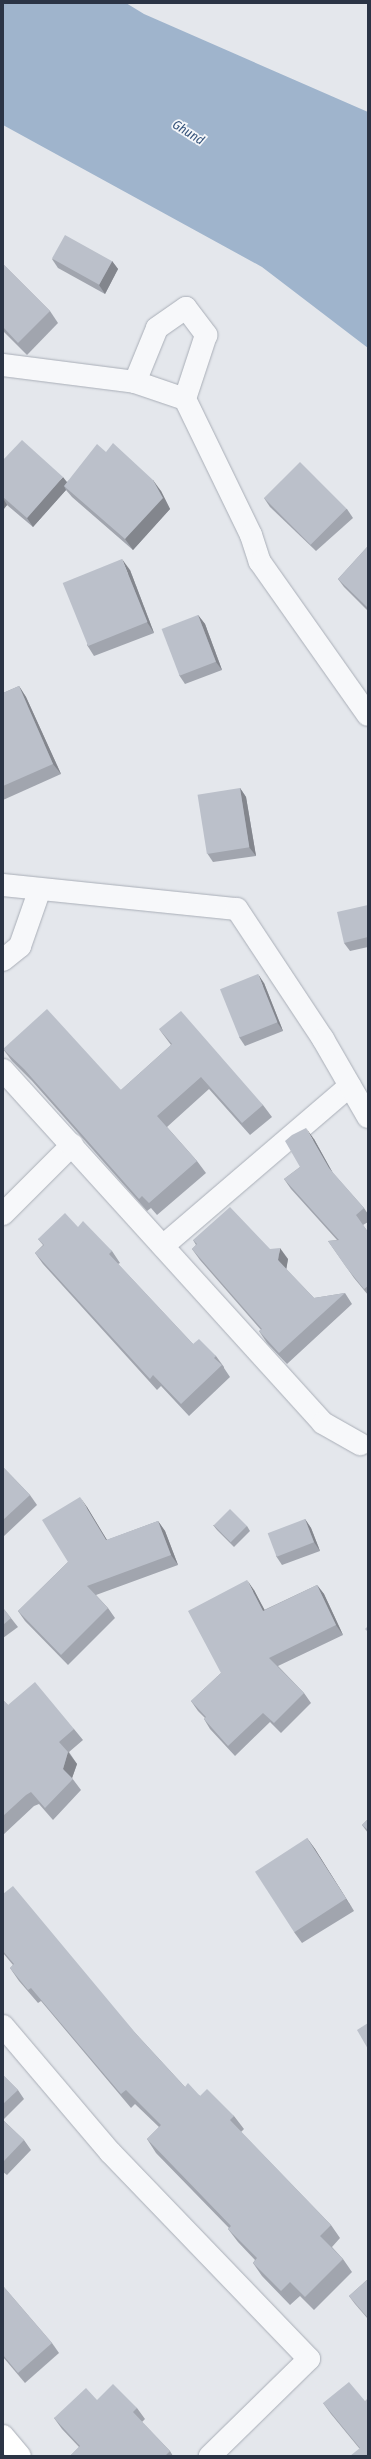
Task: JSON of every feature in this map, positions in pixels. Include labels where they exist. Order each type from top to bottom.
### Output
[{"type":"main road","points":[[3,2436],[20,2456]]},
{"type":"street","points":[[135,382],[157,328],[186,308],[206,335],[185,399],[251,535],[260,562],[368,715]]},
{"type":"street","points":[[3,365],[135,382],[185,399]]},
{"type":"street","points":[[3,885],[237,909],[323,1039],[368,1117]]},
{"type":"street","points":[[3,960],[20,946],[40,889]]},
{"type":"street","points":[[3,1070],[323,1423],[360,1444]]},
{"type":"street","points":[[163,1246],[350,1086]]},
{"type":"street","points":[[3,1214],[72,1146]]},
{"type":"street","points":[[3,2026],[110,2152],[309,2359],[210,2456]]},
{"type":"water","name":"Ghund","points":[[3,3],[126,3],[144,14],[368,112],[368,348],[262,267],[3,125]]},
{"type":"building","points":[[65,235],[112,261],[99,285],[52,259]]},
{"type":"building","points":[[3,264],[50,311],[18,343],[3,327]]},
{"type":"building","points":[[22,440],[63,477],[27,518],[3,497],[3,460]]},
{"type":"building","points":[[113,443],[153,480],[163,498],[125,539],[64,486],[97,444],[106,452]]},
{"type":"building","points":[[300,462],[347,509],[311,545],[264,498]]},
{"type":"building","points":[[368,546],[368,606],[367,607],[338,579]]},
{"type":"building","points":[[122,559],[147,622],[88,646],[63,583]]},
{"type":"building","points":[[198,615],[216,662],[180,676],[162,629]]},
{"type":"building","points":[[19,686],[53,764],[3,786],[3,693]]},
{"type":"building","points":[[240,788],[249,847],[207,854],[198,795]]},
{"type":"building","points":[[368,905],[368,937],[344,943],[337,912]]},
{"type":"building","points":[[258,974],[277,1022],[239,1038],[220,989]]},
{"type":"building","points":[[47,1009],[121,1090],[172,1044],[159,1029],[181,1011],[263,1105],[242,1123],[201,1077],[157,1116],[197,1161],[149,1203],[142,1196],[139,1199],[24,1069],[3,1049]]},
{"type":"building","points":[[306,1128],[329,1168],[364,1208],[356,1215],[368,1232],[368,1286],[364,1289],[328,1241],[339,1240],[284,1179],[300,1167],[285,1141],[292,1135]]},
{"type":"building","points":[[230,1207],[270,1249],[280,1248],[278,1260],[314,1298],[345,1293],[279,1353],[259,1331],[262,1329],[192,1249],[197,1244],[193,1240]]},
{"type":"building","points":[[65,1213],[78,1227],[83,1221],[112,1251],[109,1254],[193,1344],[199,1339],[216,1356],[214,1358],[222,1365],[181,1404],[153,1375],[150,1379],[35,1253],[44,1245],[38,1239]]},
{"type":"building","points":[[3,1467],[30,1495],[3,1520]]},
{"type":"building","points":[[80,1497],[106,1540],[158,1521],[171,1555],[87,1586],[108,1608],[61,1655],[18,1611],[68,1562],[42,1520]]},
{"type":"building","points":[[230,1509],[247,1526],[231,1542],[214,1525]]},
{"type":"building","points":[[305,1519],[314,1542],[277,1557],[268,1533]]},
{"type":"building","points":[[247,1580],[263,1611],[317,1585],[336,1625],[269,1658],[304,1693],[274,1723],[263,1713],[228,1746],[204,1719],[206,1717],[191,1701],[221,1673],[188,1611]]},
{"type":"building","points":[[3,1608],[11,1618],[3,1625]]},
{"type":"building","points":[[35,1682],[74,1729],[59,1742],[68,1752],[63,1769],[73,1779],[45,1808],[31,1792],[3,1816],[3,1700],[8,1705]]},
{"type":"building","points":[[368,1819],[368,1830],[362,1825]]},
{"type":"building","points":[[307,1838],[346,1898],[294,1932],[255,1872]]},
{"type":"building","points":[[13,1886],[138,2036],[185,2087],[188,2083],[200,2096],[207,2089],[234,2116],[230,2120],[331,2225],[320,2236],[343,2259],[305,2297],[290,2282],[281,2291],[253,2263],[257,2258],[228,2229],[231,2226],[147,2139],[161,2125],[126,2090],[121,2094],[31,1988],[28,1990],[10,1968],[14,1964],[3,1951],[3,1894]]},
{"type":"building","points":[[368,2023],[368,2049],[357,2030]]},
{"type":"building","points":[[3,2075],[18,2090],[3,2104]]},
{"type":"building","points":[[3,2120],[24,2140],[3,2162]]},
{"type":"building","points":[[368,2279],[368,2318],[349,2296]]},
{"type":"building","points":[[3,2286],[52,2343],[18,2373],[3,2355]]},
{"type":"building","points":[[349,2382],[365,2401],[368,2398],[368,2456],[350,2456],[360,2448],[323,2403]]},
{"type":"building","points":[[113,2384],[137,2408],[133,2412],[170,2451],[165,2456],[70,2456],[80,2446],[54,2418],[86,2388],[97,2400]]}]
